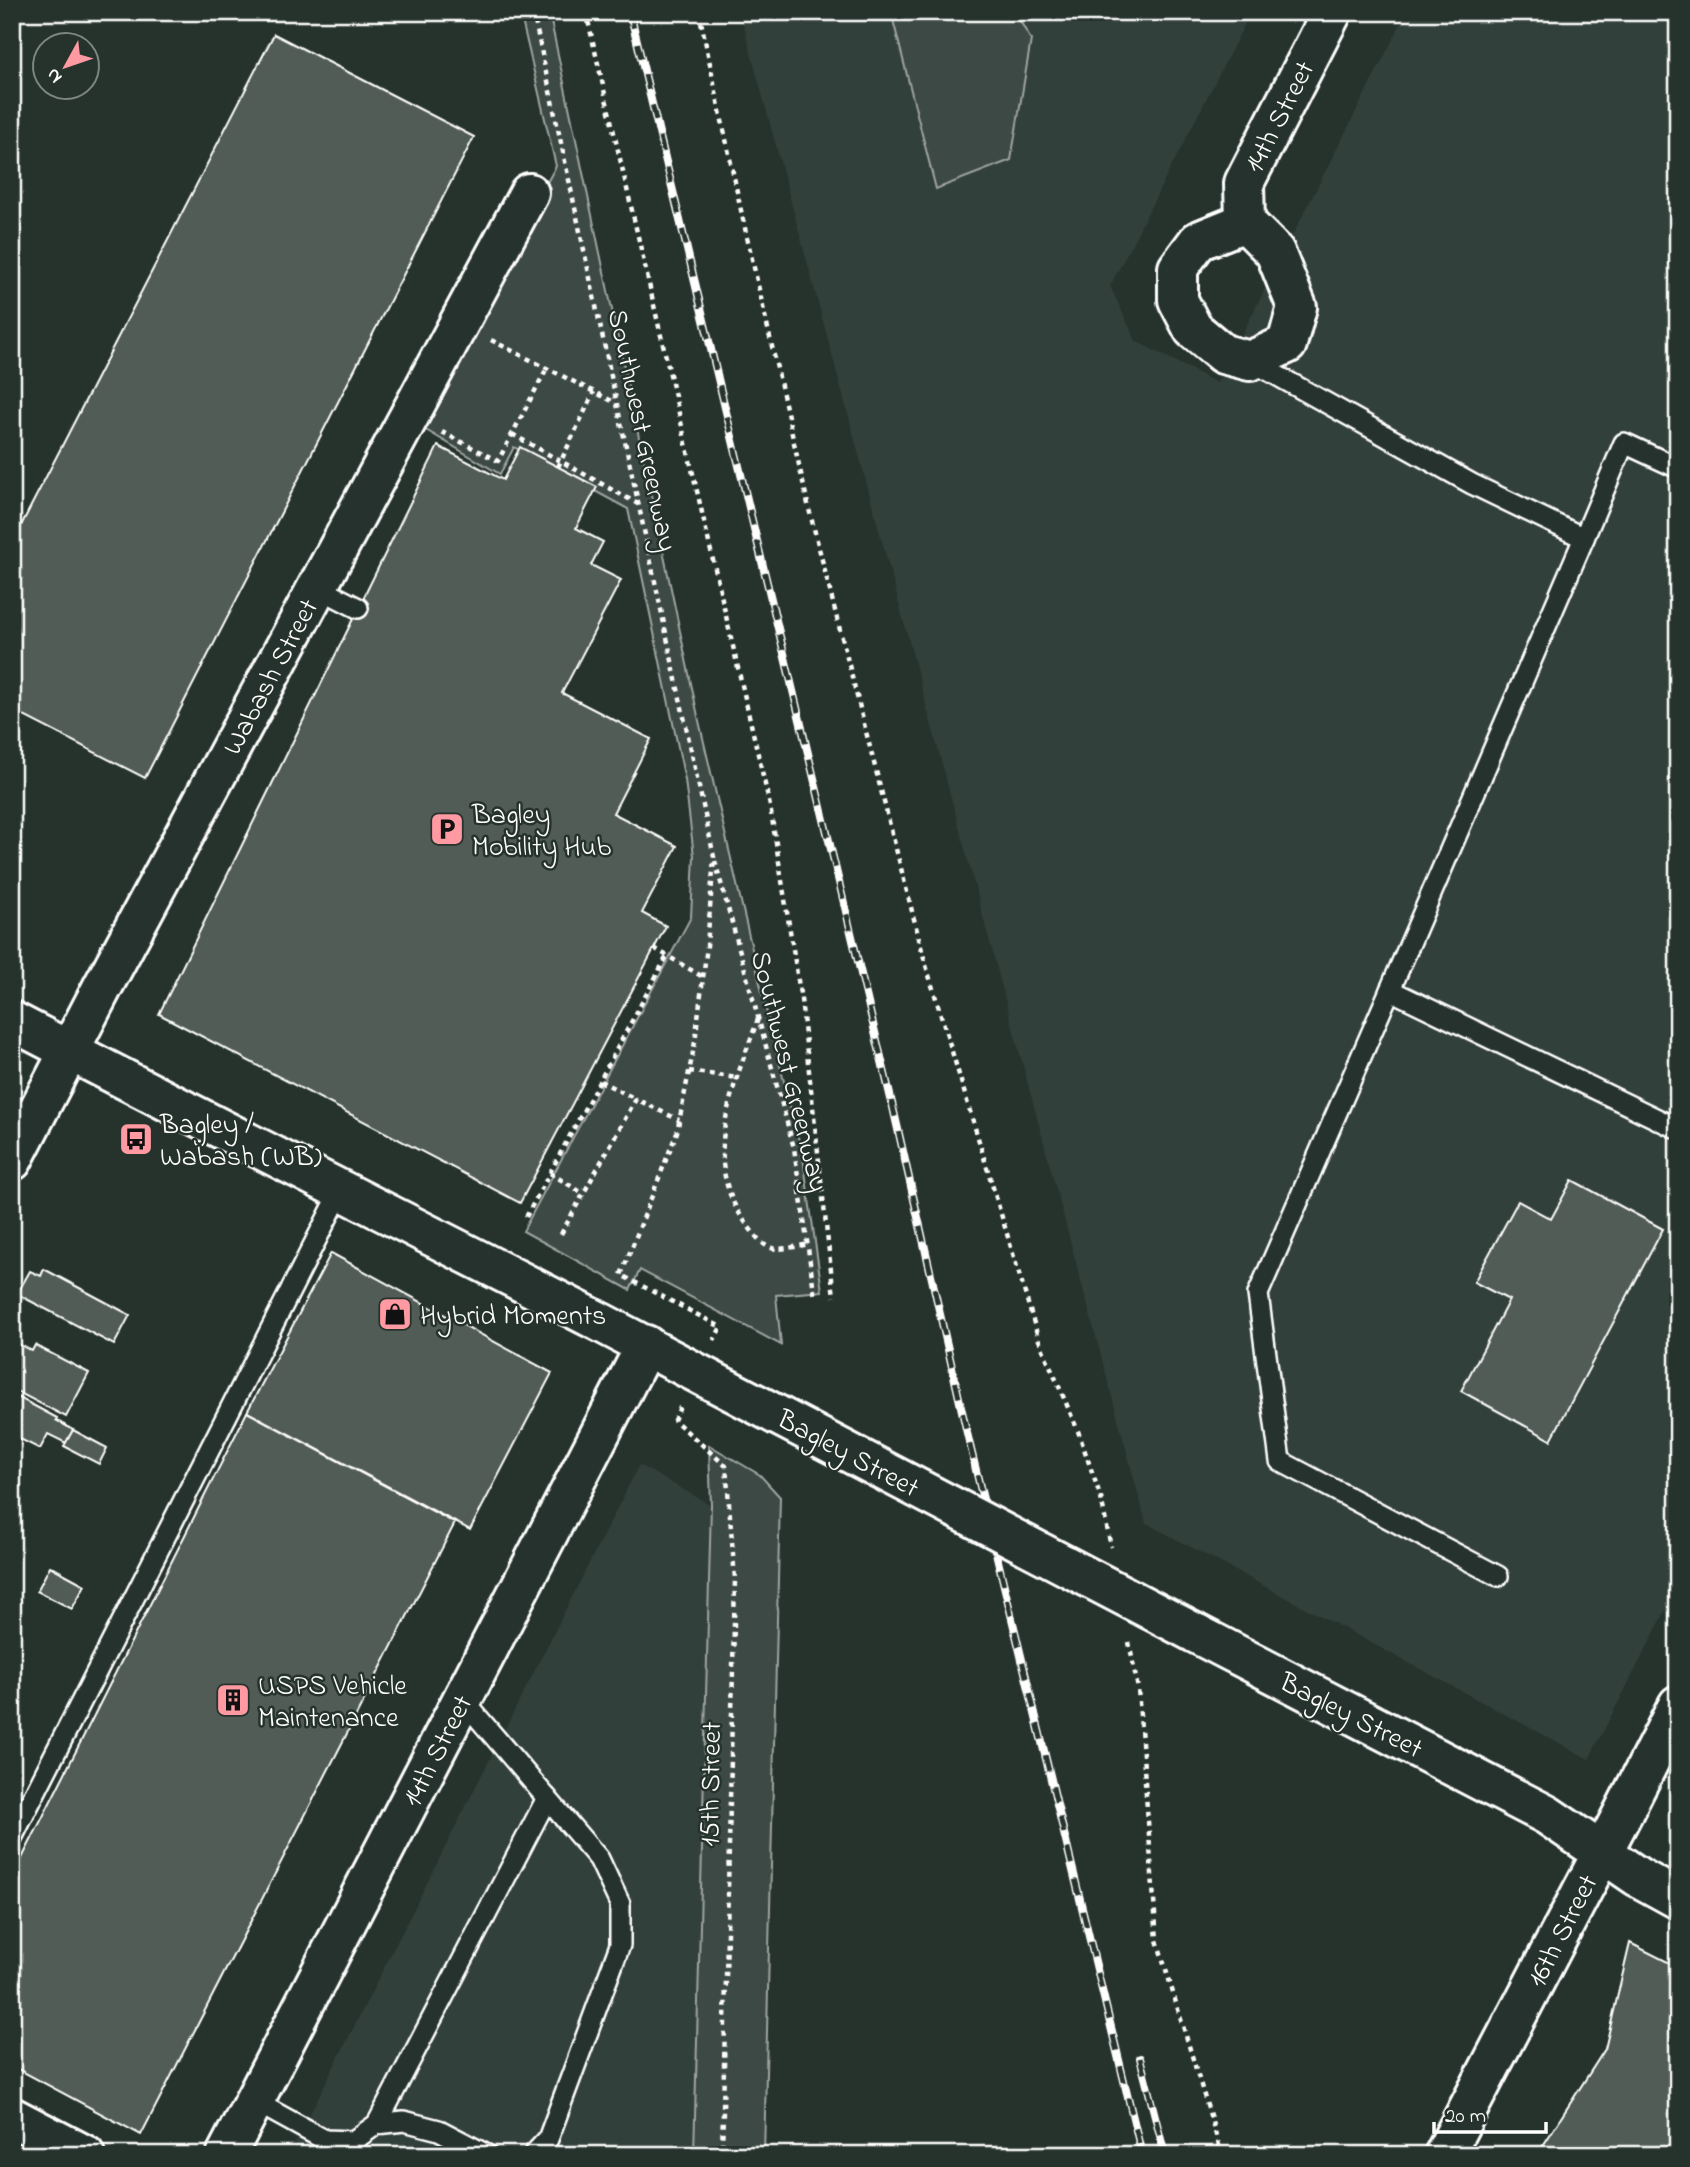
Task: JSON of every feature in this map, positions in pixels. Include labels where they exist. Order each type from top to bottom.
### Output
[{"type":"street","name":"14th Street","points":[[1245,222],[1244,183],[1332,12]]},
{"type":"street","name":"Wabash Street","points":[[12,1161],[529,193]]},
{"type":"street","points":[[1245,222],[1275,252],[1297,307],[1287,344],[1250,360],[1223,354],[1193,329],[1178,300],[1178,268],[1198,240],[1245,222]]},
{"type":"street","name":"Bagley Street","points":[[12,1021],[646,1345],[697,1375],[1546,1815],[1638,1877],[1678,1899]]},
{"type":"street","name":"14th Street","points":[[226,2155],[646,1345]]},
{"type":"street","name":"16th Street","points":[[1444,2155],[1678,1705]]},
{"type":"street","points":[[12,2117],[85,2155]]},
{"type":"lane","points":[[1250,360],[1472,484],[1584,538]]},
{"type":"lane","points":[[1498,1576],[1280,1461],[1258,1294],[1625,443],[1678,468]]},
{"type":"lane","points":[[317,587],[358,608]]},
{"type":"lane","points":[[1390,990],[1678,1129]]},
{"type":"lane","points":[[12,1838],[341,1191]]},
{"type":"lane","points":[[463,1700],[599,1859],[620,1904],[621,1945],[548,2139],[533,2155]]},
{"type":"lane","points":[[377,2124],[547,1798]]},
{"type":"lane","points":[[254,2101],[325,2140],[352,2141],[377,2124],[404,2121],[439,2130],[487,2155]]},
{"type":"path","name":"Southwest Greenway","points":[[533,12],[714,857],[794,1147],[815,1298]]},
{"type":"path","points":[[586,12],[769,806],[801,999],[834,1297]]},
{"type":"path","points":[[699,12],[810,513],[925,962],[1039,1340],[1078,1431],[1101,1499],[1112,1553]]},
{"type":"path","points":[[481,334],[616,403]]},
{"type":"path","points":[[435,428],[498,461],[547,368]]},
{"type":"path","points":[[558,467],[594,392]]},
{"type":"path","points":[[512,434],[638,504]]},
{"type":"path","name":"Southwest Greenway","points":[[714,857],[695,1042],[677,1132],[621,1275],[721,1327]]},
{"type":"path","points":[[654,948],[703,978]]},
{"type":"path","points":[[526,1217],[667,956]]},
{"type":"path","points":[[758,1018],[724,1122],[723,1172],[734,1205],[763,1245],[774,1251],[809,1244]]},
{"type":"path","points":[[689,1071],[737,1078]]},
{"type":"path","points":[[600,1081],[679,1120]]},
{"type":"path","points":[[561,1234],[636,1099]]},
{"type":"path","points":[[550,1173],[584,1194]]},
{"type":"path","name":"15th Street","points":[[689,1431],[726,1466],[735,1579],[722,2155]]},
{"type":"path","points":[[1128,1635],[1138,1689],[1157,1940],[1222,2155]]},
{"type":"shaded area","points":[[520,12],[549,12],[699,721],[803,1157],[822,1291],[776,1295],[781,1345],[640,1270],[630,1290],[523,1231],[691,917],[694,856],[685,780],[628,509],[514,447],[500,474],[414,423],[556,166]]},
{"type":"shaded area","points":[[740,12],[1251,12],[1110,286],[1136,341],[1217,383],[1407,12],[1678,12],[1678,1587],[1589,1759],[1146,1523]]},
{"type":"shaded area","points":[[891,12],[1015,12],[1031,40],[1011,160],[936,189]]},
{"type":"shaded area","points":[[709,1445],[760,1475],[780,1497],[764,2155],[694,2155],[711,1505]]},
{"type":"shaded area","points":[[639,1465],[711,1505],[694,2155],[289,2155]]},
{"type":"building","points":[[274,34],[474,137],[145,778],[12,710],[12,543]]},
{"type":"building","name":"Bagley Mobility Hub","points":[[438,446],[503,480],[520,447],[597,487],[576,528],[603,542],[591,565],[621,580],[562,693],[651,739],[613,813],[677,846],[642,913],[666,926],[520,1203],[159,1014]]},
{"type":"building","points":[[1572,1180],[1663,1229],[1551,1440],[1461,1391],[1509,1300],[1474,1282],[1518,1201],[1551,1219]]},
{"type":"building","points":[[331,1253],[552,1373],[470,1530],[247,1412]]},
{"type":"building","points":[[44,1269],[130,1315],[114,1345],[17,1294],[30,1271],[41,1276]]},
{"type":"building","points":[[12,1341],[32,1351],[35,1345],[89,1373],[66,1417],[12,1389]]},
{"type":"building","points":[[12,1394],[57,1418],[56,1420],[73,1430],[66,1443],[48,1434],[40,1449],[12,1435]]},
{"type":"building","name":"USPS Vehicle Maintenance","points":[[247,1412],[455,1523],[141,2135],[12,2066],[12,1878]]},
{"type":"building","points":[[73,1430],[107,1448],[99,1464],[64,1446]]},
{"type":"building","points":[[50,1566],[85,1585],[72,1609],[37,1591]]},
{"type":"building","points":[[1630,1943],[1678,1967],[1678,2154],[1537,2155],[1605,2049]]},
{"type":"railway","points":[[630,12],[892,1103],[967,1433],[1142,2155]]},
{"type":"railway","points":[[1140,2058],[1165,2155]]},
{"type":"place","name":"Bagley Mobility Hub","points":[[447,829]]},
{"type":"place","name":"Bagley / Wabash (WB)","points":[[136,1139]]},
{"type":"place","name":"Hybrid Moments","points":[[395,1314]]},
{"type":"place","name":"USPS Vehicle Maintenance","points":[[233,1700]]}]
